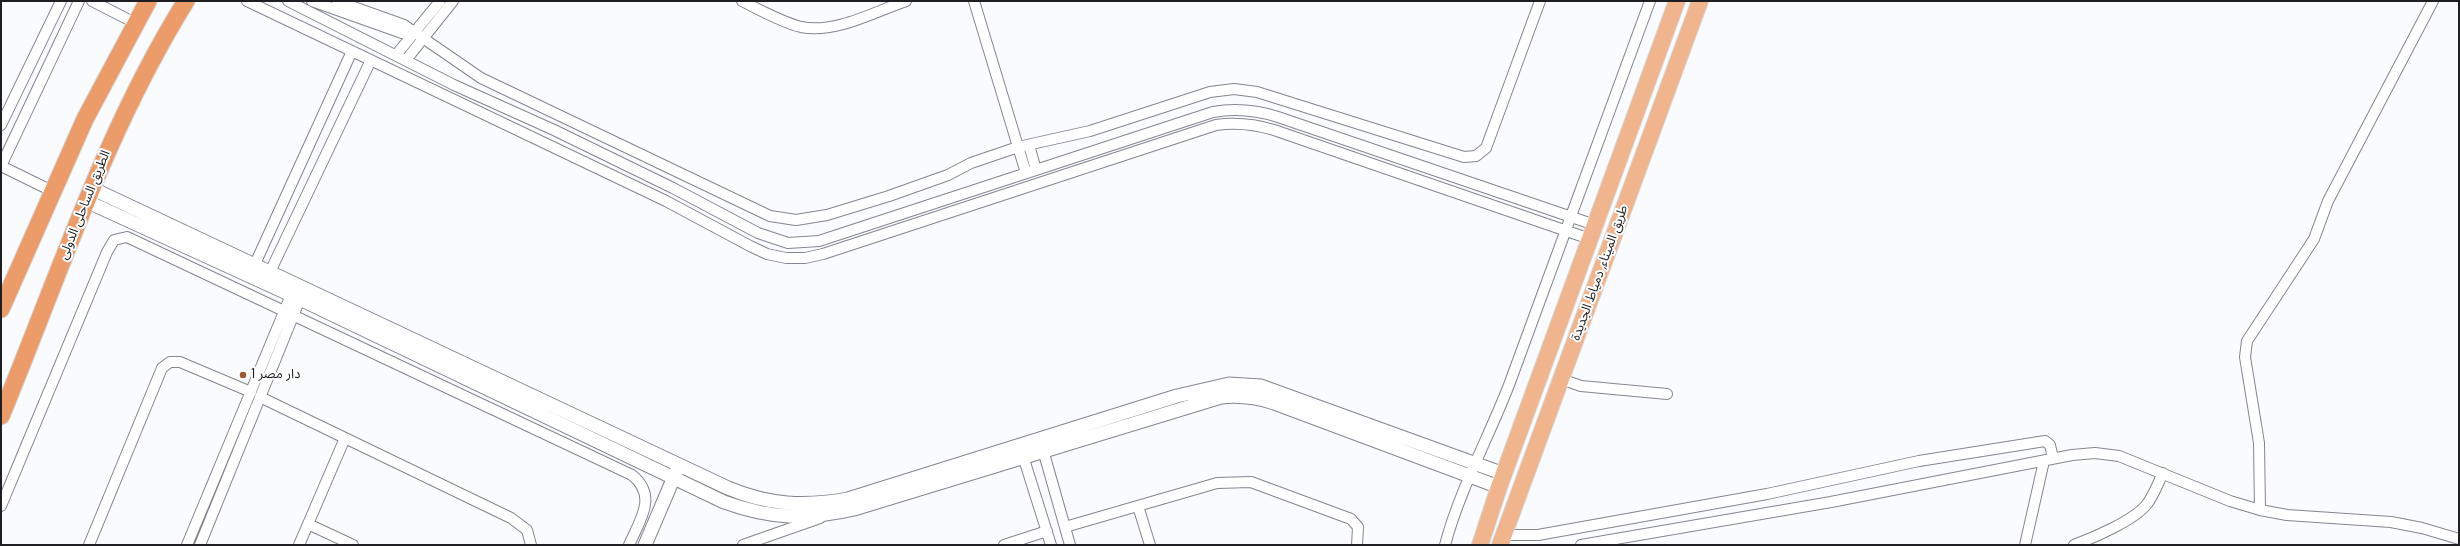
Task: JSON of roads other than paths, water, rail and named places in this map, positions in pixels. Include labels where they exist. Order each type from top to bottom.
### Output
[{"type":"highway","points":[[1,309],[52,191],[89,112],[148,1]]},
{"type":"highway","name":"الطريق الساحلى الدولى","points":[[1,416],[116,130],[163,38],[186,1]]},
{"type":"main road","name":"طريق الميناء, دمياط الجديدة","points":[[1480,545],[1501,480],[1677,1]]},
{"type":"main road","name":"طريق الميناء, دمياط الجديدة","points":[[1501,540],[1700,1]]},
{"type":"main road","points":[[1636,112],[1642,121],[1649,122],[1656,120]]},
{"type":"main road","points":[[1629,131],[1641,130],[1649,138]]},
{"type":"street","points":[[1,124],[61,1]]},
{"type":"street","points":[[52,191],[2,163],[79,1]]},
{"type":"street","points":[[92,1],[135,23]]},
{"type":"street","points":[[247,1],[680,208],[750,246],[767,254],[786,258],[805,258],[823,254],[1209,128],[1230,123],[1259,125],[1390,168],[1567,231],[1592,232]]},
{"type":"street","points":[[288,1],[437,76],[674,188],[758,233],[788,243],[819,241],[1213,112],[1246,109],[1262,112],[1394,155],[1572,218],[1592,232]]},
{"type":"street","points":[[312,1],[402,34],[418,36]]},
{"type":"street","points":[[337,1],[404,25],[418,36],[488,81],[758,210],[783,219],[810,219],[888,196],[948,175],[971,163],[1018,147],[1090,132],[1210,92],[1234,89],[1257,92],[1464,157],[1476,156],[1486,148],[1538,2]]},
{"type":"street","points":[[406,60],[418,36],[440,1]]},
{"type":"street","points":[[396,55],[418,36],[453,1]]},
{"type":"street","points":[[742,1],[789,23],[815,28],[840,24],[906,1]]},
{"type":"street","points":[[974,1],[1026,173]]},
{"type":"street","points":[[1445,545],[1469,475],[1508,388],[1572,218],[1650,1]]},
{"type":"street","points":[[2260,510],[2259,443],[2245,357],[2247,341],[2317,234],[2328,201],[2432,1]]},
{"type":"street","points":[[341,46],[348,32]]},
{"type":"street","points":[[255,264],[352,51]]},
{"type":"street","points":[[270,272],[371,60]]},
{"type":"street","points":[[432,89],[437,76]]},
{"type":"street","points":[[1029,145],[1036,170]]},
{"type":"street","points":[[89,194],[255,264],[679,465],[750,497],[799,505],[824,504],[848,499],[1097,427],[1221,397],[1246,396],[1274,403],[1469,475],[1501,480]]},
{"type":"street","points":[[89,194],[296,297],[724,502],[749,511],[795,517],[828,515]]},
{"type":"street","points":[[1,506],[107,252],[114,240],[120,237],[133,239],[632,474],[644,489],[646,498],[645,508],[629,545]]},
{"type":"street","points":[[187,545],[284,310],[296,297]]},
{"type":"street","points":[[200,545],[294,315],[296,297]]},
{"type":"street","points":[[89,545],[162,368],[170,362],[180,362],[251,392]]},
{"type":"street","points":[[1561,379],[1581,386],[1666,394]]},
{"type":"street","points":[[743,545],[828,515],[1043,450],[1097,427],[1214,387],[1245,384],[1283,393],[1475,462],[1501,480]]},
{"type":"street","points":[[260,397],[518,521],[527,530],[531,545]]},
{"type":"street","points":[[299,545],[345,438]]},
{"type":"street","points":[[1501,540],[1767,494],[1919,461],[2045,441],[2050,445],[2048,460],[2025,545]]},
{"type":"street","points":[[1043,450],[1070,545]]},
{"type":"street","points":[[1581,545],[1831,502],[1913,484],[2048,460],[2072,454],[2107,454],[2131,460],[2230,501],[2260,510],[2287,515],[2391,522],[2422,528],[2459,539]]},
{"type":"street","points":[[1023,456],[1051,545]]},
{"type":"street","points":[[645,545],[679,465]]},
{"type":"street","points":[[2074,545],[2129,518],[2142,509],[2164,473]]},
{"type":"street","points":[[1065,527],[1217,483],[1252,482],[1351,518],[1358,527],[1356,545]]},
{"type":"street","points":[[1138,506],[1150,545]]},
{"type":"street","points":[[308,524],[353,545]]},
{"type":"street","points":[[1004,545],[1047,531]]},
{"type":"place","name":"دار مصر 1","points":[[243,375]]}]
